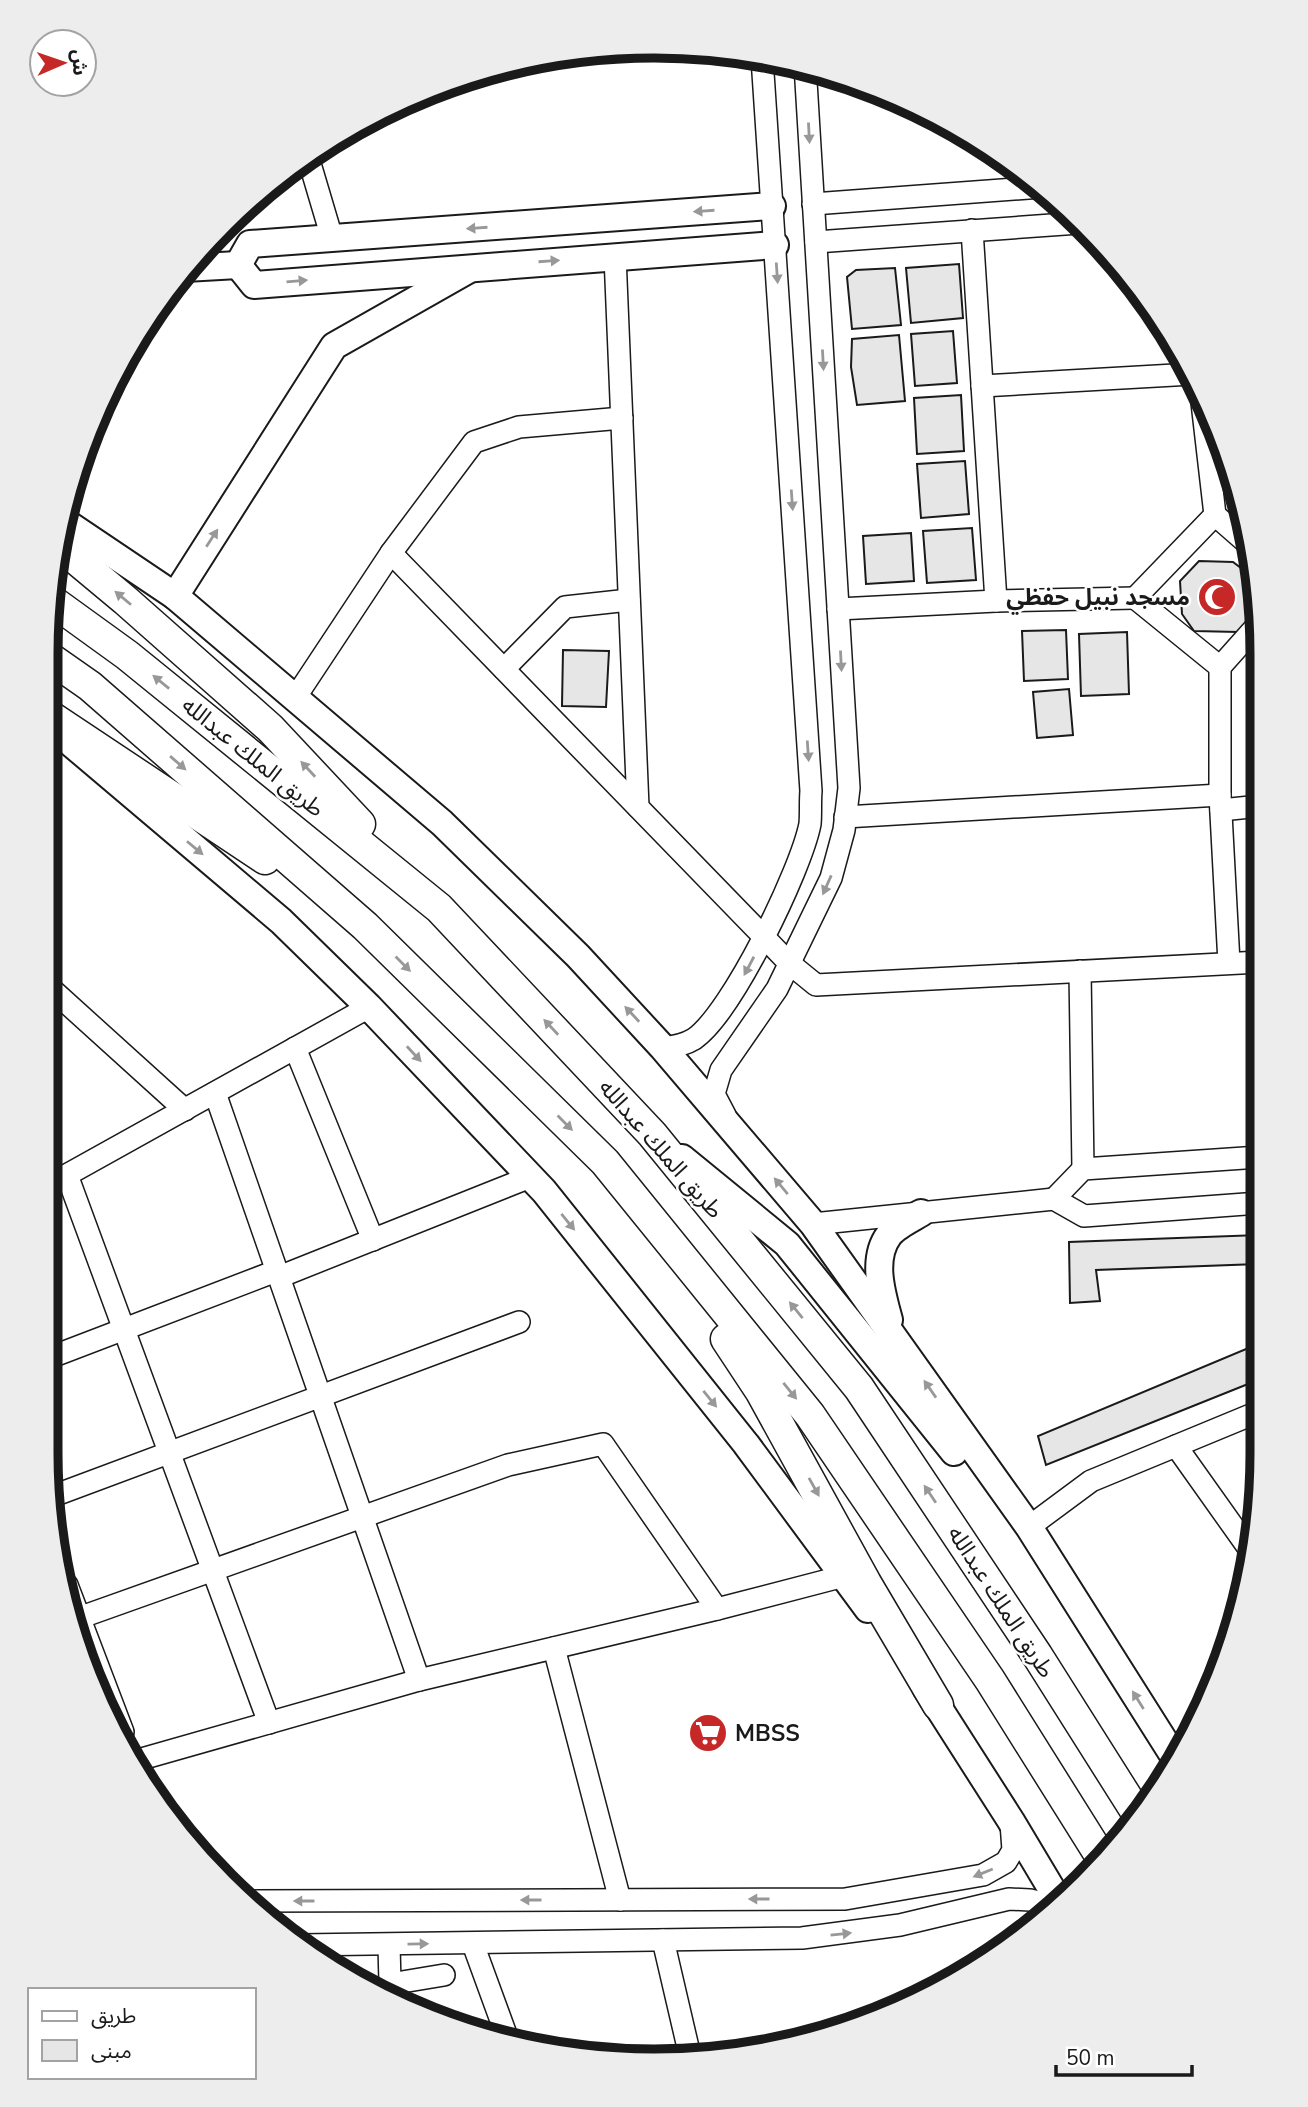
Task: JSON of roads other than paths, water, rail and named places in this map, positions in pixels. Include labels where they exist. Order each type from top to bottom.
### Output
[{"type":"highway","points":[[67,552],[270,728],[439,908]]},
{"type":"highway","name":"طريق الملك عبدالله","points":[[60,606],[127,655],[439,908],[652,1134],[859,1388],[1037,1656],[1133,1807]]},
{"type":"highway","points":[[58,663],[90,685],[365,926],[605,1163],[810,1415],[990,1680],[1097,1851]]},
{"type":"highway","points":[[58,721],[365,926]]},
{"type":"highway","points":[[605,1163],[761,1392],[866,1583],[939,1705]]},
{"type":"main road","points":[[239,265],[250,244],[772,206]]},
{"type":"main road","points":[[239,265],[254,285],[775,244]]},
{"type":"main road","points":[[201,267],[239,265]]},
{"type":"main road","points":[[175,596],[334,346],[475,266]]},
{"type":"main road","points":[[72,527],[175,596],[442,823],[578,956],[663,1048],[813,1224],[1029,1527],[1170,1751]]},
{"type":"main road","points":[[58,732],[281,921],[369,1007],[530,1177],[746,1444],[939,1705],[1055,1894]]},
{"type":"main road","points":[[652,1134],[786,1244],[979,1485],[1029,1527]]},
{"type":"main road","points":[[894,1339],[881,1290],[880,1252],[890,1233],[921,1213]]},
{"type":"street","points":[[663,1048],[692,1040],[713,1020],[748,969],[799,856],[810,824],[811,791],[763,68]]},
{"type":"street","points":[[731,1126],[714,1094],[721,1070],[777,989],[831,878],[849,788],[806,77]]},
{"type":"street","points":[[311,167],[332,238]]},
{"type":"street","points":[[813,204],[1026,188]]},
{"type":"street","points":[[816,242],[1067,224]]},
{"type":"street","points":[[972,230],[996,601]]},
{"type":"street","points":[[615,256],[638,807]]},
{"type":"street","points":[[982,386],[1180,375]]},
{"type":"street","points":[[295,698],[390,553],[474,442],[519,426],[622,418]]},
{"type":"street","points":[[1205,425],[1215,515],[1238,535]]},
{"type":"street","points":[[1135,598],[1215,515]]},
{"type":"street","points":[[390,553],[789,963],[816,985],[1250,963]]},
{"type":"street","points":[[838,609],[996,601],[1135,598],[1220,667]]},
{"type":"street","points":[[504,669],[565,607],[629,600]]},
{"type":"street","points":[[1228,964],[1220,802],[1220,667],[1249,634]]},
{"type":"street","points":[[845,817],[1220,802],[1250,806]]},
{"type":"street","points":[[1080,971],[1083,1169]]},
{"type":"street","points":[[58,995],[185,1110]]},
{"type":"street","points":[[58,1180],[369,1007]]},
{"type":"street","points":[[295,1048],[373,1240]]},
{"type":"street","points":[[215,1093],[419,1680]]},
{"type":"street","points":[[1054,1199],[1083,1169],[1250,1158]]},
{"type":"street","points":[[67,1175],[269,1723]]},
{"type":"street","points":[[58,1354],[373,1240],[530,1177]]},
{"type":"street","points":[[813,1224],[1054,1199],[1084,1216],[1250,1204]]},
{"type":"street","points":[[59,1494],[519,1322]]},
{"type":"street","points":[[1029,1527],[1091,1481],[1250,1415]]},
{"type":"street","points":[[81,1617],[508,1465],[603,1444],[717,1609]]},
{"type":"street","points":[[1176,1446],[1244,1535]]},
{"type":"street","points":[[143,1759],[419,1680],[844,1576]]},
{"type":"street","points":[[554,1648],[620,1900]]},
{"type":"street","points":[[261,1901],[845,1899],[983,1875],[1006,1862],[1013,1850],[1011,1821]]},
{"type":"street","points":[[887,1891],[892,1926]]},
{"type":"street","points":[[317,1945],[802,1938],[892,1926],[1009,1899],[1044,1904]]},
{"type":"street","points":[[663,1940],[688,2048]]},
{"type":"street","points":[[473,1944],[504,2030]]},
{"type":"street","points":[[384,1985],[389,1945]]},
{"type":"street","points":[[387,1986],[443,1975]]},
{"type":"place","name":"مسجد نبيل حفظي","points":[[1217,597]]},
{"type":"place","name":"MBSS","points":[[708,1733]]}]
